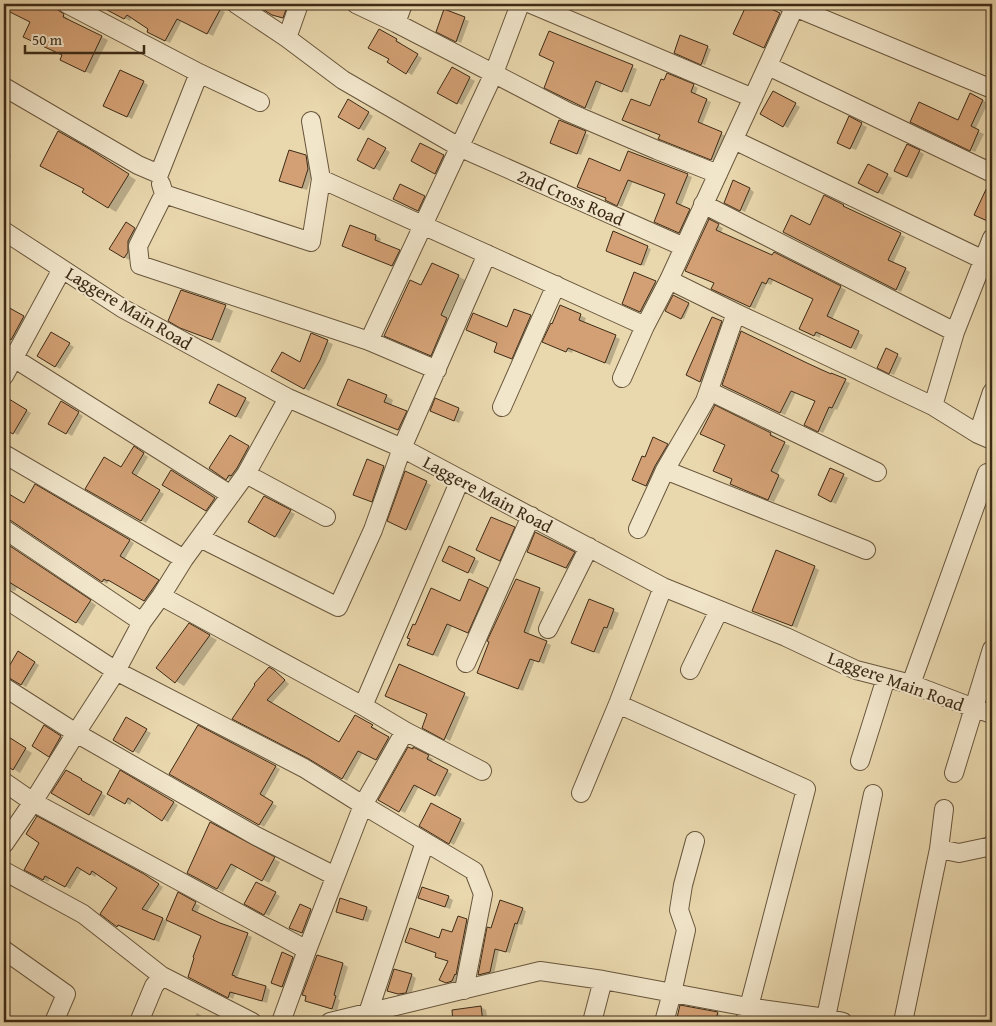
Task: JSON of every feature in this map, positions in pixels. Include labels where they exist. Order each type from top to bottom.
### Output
[{"type":"street","points":[[68,4],[199,73],[260,102]]},
{"type":"street","name":"2nd Cross Road","points":[[236,4],[287,38],[343,80],[459,147],[684,248]]},
{"type":"street","points":[[287,38],[299,4]]},
{"type":"street","points":[[356,4],[568,112],[718,174]]},
{"type":"street","points":[[396,23],[403,4]]},
{"type":"street","points":[[369,341],[494,73],[520,4]]},
{"type":"street","points":[[530,4],[753,98]]},
{"type":"street","points":[[622,378],[768,66],[793,5],[914,58],[992,89]]},
{"type":"street","points":[[768,66],[992,173]]},
{"type":"street","points":[[199,73],[159,174],[164,194],[138,246],[140,265],[369,341],[437,370]]},
{"type":"street","points":[[4,87],[138,165],[159,174]]},
{"type":"street","points":[[164,194],[311,242],[321,179],[311,121]]},
{"type":"street","points":[[734,140],[988,262]]},
{"type":"street","points":[[321,179],[645,326]]},
{"type":"street","points":[[703,204],[955,332]]},
{"type":"street","name":"Laggere Main Road","points":[[4,230],[122,308],[288,398],[402,448],[663,587],[786,638],[856,670],[911,684],[992,714]]},
{"type":"street","points":[[933,406],[955,332],[988,262],[992,238]]},
{"type":"street","points":[[200,538],[338,607],[373,530],[402,448],[486,254]]},
{"type":"street","points":[[4,376],[9,355],[62,269]]},
{"type":"street","points":[[669,280],[933,406],[985,437],[992,392]]},
{"type":"street","points":[[502,407],[556,285]]},
{"type":"street","points":[[638,529],[665,470],[705,400],[736,313]]},
{"type":"street","points":[[9,355],[231,495]]},
{"type":"street","points":[[709,391],[877,472]]},
{"type":"street","points":[[4,844],[33,802],[116,671],[142,622],[184,559],[246,474],[288,398]]},
{"type":"street","points":[[4,454],[184,559]]},
{"type":"street","points":[[665,470],[866,550]]},
{"type":"street","points":[[911,684],[987,473]]},
{"type":"street","points":[[246,474],[326,517]]},
{"type":"street","points":[[363,706],[460,480]]},
{"type":"street","points":[[466,663],[531,516]]},
{"type":"street","points":[[4,529],[142,622]]},
{"type":"street","points":[[548,629],[589,547]]},
{"type":"street","points":[[580,793],[618,704],[663,587]]},
{"type":"street","points":[[161,596],[363,706],[405,731],[482,770]]},
{"type":"street","points":[[4,598],[116,671],[304,768],[474,871],[483,894],[464,990]]},
{"type":"street","points":[[690,670],[720,610]]},
{"type":"street","points":[[954,773],[992,651]]},
{"type":"street","points":[[860,761],[886,678]]},
{"type":"street","points":[[4,687],[76,733],[256,836],[335,876]]},
{"type":"street","points":[[618,704],[806,789],[747,1015]]},
{"type":"street","points":[[281,1022],[363,805],[405,731]]},
{"type":"street","points":[[4,782],[33,802],[307,950]]},
{"type":"street","points":[[330,1022],[540,971],[672,993],[747,1015],[831,1021],[873,794]]},
{"type":"street","points":[[903,1022],[939,849],[944,809]]},
{"type":"street","points":[[664,1022],[686,930],[679,910],[683,884],[695,841]]},
{"type":"street","points":[[368,1013],[425,842]]},
{"type":"street","points":[[939,849],[960,854],[992,846],[992,844]]},
{"type":"street","points":[[4,871],[83,914],[162,976],[252,1022]]},
{"type":"street","points":[[4,950],[66,994],[54,1022]]},
{"type":"street","points":[[139,1022],[154,986],[162,976]]},
{"type":"street","points":[[592,1022],[602,980]]},
{"type":"building","points":[[4,4],[56,4],[58,10],[64,14],[63,17],[102,36],[85,72],[60,60],[62,55],[23,37],[30,22],[4,9]]},
{"type":"building","points":[[96,4],[213,4],[221,8],[207,34],[177,19],[165,41],[147,32],[148,29],[127,15],[124,19]]},
{"type":"building","points":[[255,4],[288,4],[283,18],[272,15]]},
{"type":"building","points":[[747,4],[760,4],[780,13],[764,48],[733,34]]},
{"type":"building","points":[[444,9],[465,17],[456,42],[436,32]]},
{"type":"building","points":[[379,29],[418,54],[406,74],[387,62],[389,59],[368,48]]},
{"type":"building","points":[[549,31],[633,65],[622,92],[596,81],[585,108],[544,88],[554,62],[539,55]]},
{"type":"building","points":[[680,35],[708,46],[701,65],[674,53]]},
{"type":"building","points":[[452,67],[470,77],[457,104],[437,93]]},
{"type":"building","points":[[120,70],[144,81],[127,117],[103,106]]},
{"type":"building","points":[[667,73],[694,84],[691,92],[707,99],[698,122],[722,132],[711,160],[658,139],[660,135],[622,120],[631,99],[650,106],[661,79],[664,80]]},
{"type":"building","points":[[773,91],[796,103],[783,127],[760,114]]},
{"type":"building","points":[[970,93],[983,100],[971,126],[979,130],[970,151],[910,122],[919,102],[958,120]]},
{"type":"building","points":[[348,99],[369,112],[359,129],[338,117]]},
{"type":"building","points":[[849,116],[862,123],[850,149],[837,143]]},
{"type":"building","points":[[559,120],[586,131],[577,154],[550,143]]},
{"type":"building","points":[[58,131],[129,174],[108,208],[82,192],[84,189],[40,166]]},
{"type":"building","points":[[368,138],[386,148],[374,169],[357,160]]},
{"type":"building","points":[[420,143],[444,155],[435,174],[411,161]]},
{"type":"building","points":[[907,144],[920,150],[907,177],[894,171]]},
{"type":"building","points":[[289,150],[306,155],[308,169],[302,188],[279,181]]},
{"type":"building","points":[[628,151],[688,174],[676,203],[690,209],[679,233],[654,222],[665,194],[628,180],[617,206],[605,200],[606,198],[577,187],[589,158],[620,171]]},
{"type":"building","points":[[868,164],[888,174],[878,193],[858,183]]},
{"type":"building","points":[[733,180],[750,188],[740,211],[724,203]]},
{"type":"building","points":[[989,183],[992,184],[992,223],[974,215]]},
{"type":"building","points":[[400,184],[425,196],[418,211],[393,199]]},
{"type":"building","points":[[824,195],[901,233],[888,260],[906,268],[896,290],[783,232],[791,215],[810,225]]},
{"type":"building","points":[[709,219],[719,224],[716,230],[772,255],[774,252],[841,286],[827,316],[859,331],[851,348],[816,332],[814,336],[799,329],[813,299],[769,278],[766,284],[762,282],[750,307],[711,289],[714,283],[685,271]]},
{"type":"building","points":[[126,222],[135,228],[128,241],[128,252],[124,258],[109,249]]},
{"type":"building","points":[[350,225],[376,235],[375,240],[400,250],[392,266],[342,246]]},
{"type":"building","points":[[613,231],[648,246],[641,265],[606,251]]},
{"type":"building","points":[[432,263],[459,275],[441,315],[447,318],[431,356],[384,336],[410,280],[421,285]]},
{"type":"building","points":[[634,272],[656,281],[640,312],[622,304]]},
{"type":"building","points":[[181,290],[226,305],[212,340],[180,328],[168,321]]},
{"type":"building","points":[[673,295],[689,303],[681,319],[665,311]]},
{"type":"building","points":[[4,305],[24,316],[11,340],[4,336]]},
{"type":"building","points":[[560,305],[581,314],[579,320],[616,335],[605,363],[568,348],[566,352],[542,342]]},
{"type":"building","points":[[514,309],[531,315],[512,359],[494,352],[497,343],[466,330],[473,313],[507,327]]},
{"type":"building","points":[[712,317],[722,321],[700,382],[686,375]]},
{"type":"building","points":[[741,331],[831,374],[846,379],[832,408],[829,407],[818,432],[804,425],[815,401],[791,391],[780,413],[722,385]]},
{"type":"building","points":[[51,332],[70,343],[55,367],[37,356]]},
{"type":"building","points":[[311,333],[328,340],[320,360],[304,389],[271,371],[282,352],[300,362]]},
{"type":"building","points":[[886,348],[898,354],[889,374],[877,368]]},
{"type":"building","points":[[348,379],[387,395],[384,402],[407,411],[398,430],[337,405]]},
{"type":"building","points":[[218,384],[246,398],[236,417],[209,403]]},
{"type":"building","points":[[435,398],[459,408],[454,421],[430,411]]},
{"type":"building","points":[[9,399],[27,410],[13,434],[4,429],[4,408]]},
{"type":"building","points":[[61,401],[79,412],[66,434],[48,424]]},
{"type":"building","points":[[715,405],[785,442],[771,471],[779,475],[768,500],[730,484],[732,479],[713,471],[725,445],[700,434]]},
{"type":"building","points":[[230,435],[249,446],[237,468],[226,480],[209,468]]},
{"type":"building","points":[[653,437],[668,444],[646,486],[632,480],[642,456],[645,457]]},
{"type":"building","points":[[134,446],[144,453],[132,473],[160,490],[141,521],[85,489],[104,457],[121,467]]},
{"type":"building","points":[[367,459],[384,466],[372,502],[353,495]]},
{"type":"building","points":[[830,468],[844,474],[831,502],[818,495]]},
{"type":"building","points":[[171,470],[215,498],[206,511],[162,485]]},
{"type":"building","points":[[405,471],[427,481],[406,530],[387,521]]},
{"type":"building","points":[[35,484],[130,540],[120,556],[159,580],[144,601],[108,580],[104,579],[102,582],[10,520],[4,518],[4,491],[24,503]]},
{"type":"building","points":[[264,496],[291,510],[275,537],[248,522]]},
{"type":"building","points":[[491,517],[515,527],[500,561],[476,550]]},
{"type":"building","points":[[535,532],[575,552],[566,568],[527,552]]},
{"type":"building","points":[[10,546],[91,600],[76,623],[4,579],[4,555]]},
{"type":"building","points":[[449,546],[475,558],[468,573],[442,561]]},
{"type":"building","points":[[776,550],[815,566],[792,626],[752,611]]},
{"type":"building","points":[[469,579],[488,588],[468,633],[447,624],[433,655],[407,645],[410,639],[407,638],[413,624],[415,625],[431,588],[460,601]]},
{"type":"building","points":[[516,579],[540,588],[524,632],[547,641],[539,662],[530,659],[518,689],[477,673],[489,642],[487,641]]},
{"type":"building","points":[[589,599],[614,609],[607,628],[604,627],[594,652],[571,643]]},
{"type":"building","points":[[189,623],[210,635],[175,683],[156,668]]},
{"type":"building","points":[[18,651],[35,662],[21,685],[4,675]]},
{"type":"building","points":[[399,664],[465,693],[444,740],[422,728],[427,714],[385,696]]},
{"type":"building","points":[[269,667],[285,680],[267,700],[339,742],[355,715],[389,737],[376,760],[358,751],[342,779],[309,759],[232,719],[254,684]]},
{"type":"building","points":[[126,717],[147,729],[133,752],[113,740]]},
{"type":"building","points":[[44,725],[61,736],[49,757],[32,746]]},
{"type":"building","points":[[198,725],[276,766],[260,794],[273,802],[259,825],[169,774]]},
{"type":"building","points":[[4,734],[26,748],[13,770],[4,764]]},
{"type":"building","points":[[408,747],[413,749],[413,747],[429,755],[427,759],[448,770],[435,796],[414,785],[399,812],[378,800]]},
{"type":"building","points":[[66,770],[102,792],[89,815],[51,793]]},
{"type":"building","points":[[120,770],[174,802],[162,821],[128,798],[125,804],[107,794]]},
{"type":"building","points":[[431,803],[461,819],[449,844],[419,826]]},
{"type":"building","points":[[37,816],[159,884],[142,909],[163,918],[154,940],[118,925],[117,927],[100,914],[117,888],[92,871],[90,875],[77,867],[65,887],[45,876],[43,880],[24,870],[39,843],[26,834]]},
{"type":"building","points":[[210,822],[275,857],[262,881],[231,864],[217,889],[187,873]]},
{"type":"building","points":[[256,882],[276,892],[264,915],[244,904]]},
{"type":"building","points":[[422,887],[449,896],[445,907],[418,898]]},
{"type":"building","points":[[178,892],[196,902],[192,910],[248,933],[232,975],[266,986],[262,1001],[230,992],[228,998],[188,977],[201,936],[166,920]]},
{"type":"building","points":[[340,898],[367,907],[363,920],[336,912]]},
{"type":"building","points":[[500,900],[523,908],[517,924],[515,923],[506,952],[495,949],[490,972],[478,975],[487,927],[491,928]]},
{"type":"building","points":[[300,904],[311,909],[302,933],[289,928]]},
{"type":"building","points":[[458,916],[467,919],[456,975],[452,981],[446,983],[439,980],[448,961],[435,957],[436,953],[405,942],[410,928],[439,938],[442,929],[452,932]]},
{"type":"building","points":[[282,952],[293,957],[282,987],[271,983]]},
{"type":"building","points":[[317,955],[343,963],[332,1009],[305,1001],[306,996],[302,995]]},
{"type":"building","points":[[394,969],[412,974],[406,993],[398,994],[387,991]]},
{"type":"building","points":[[680,1005],[718,1012],[715,1022],[676,1022]]},
{"type":"building","points":[[481,1006],[483,1022],[453,1022],[452,1010]]}]
